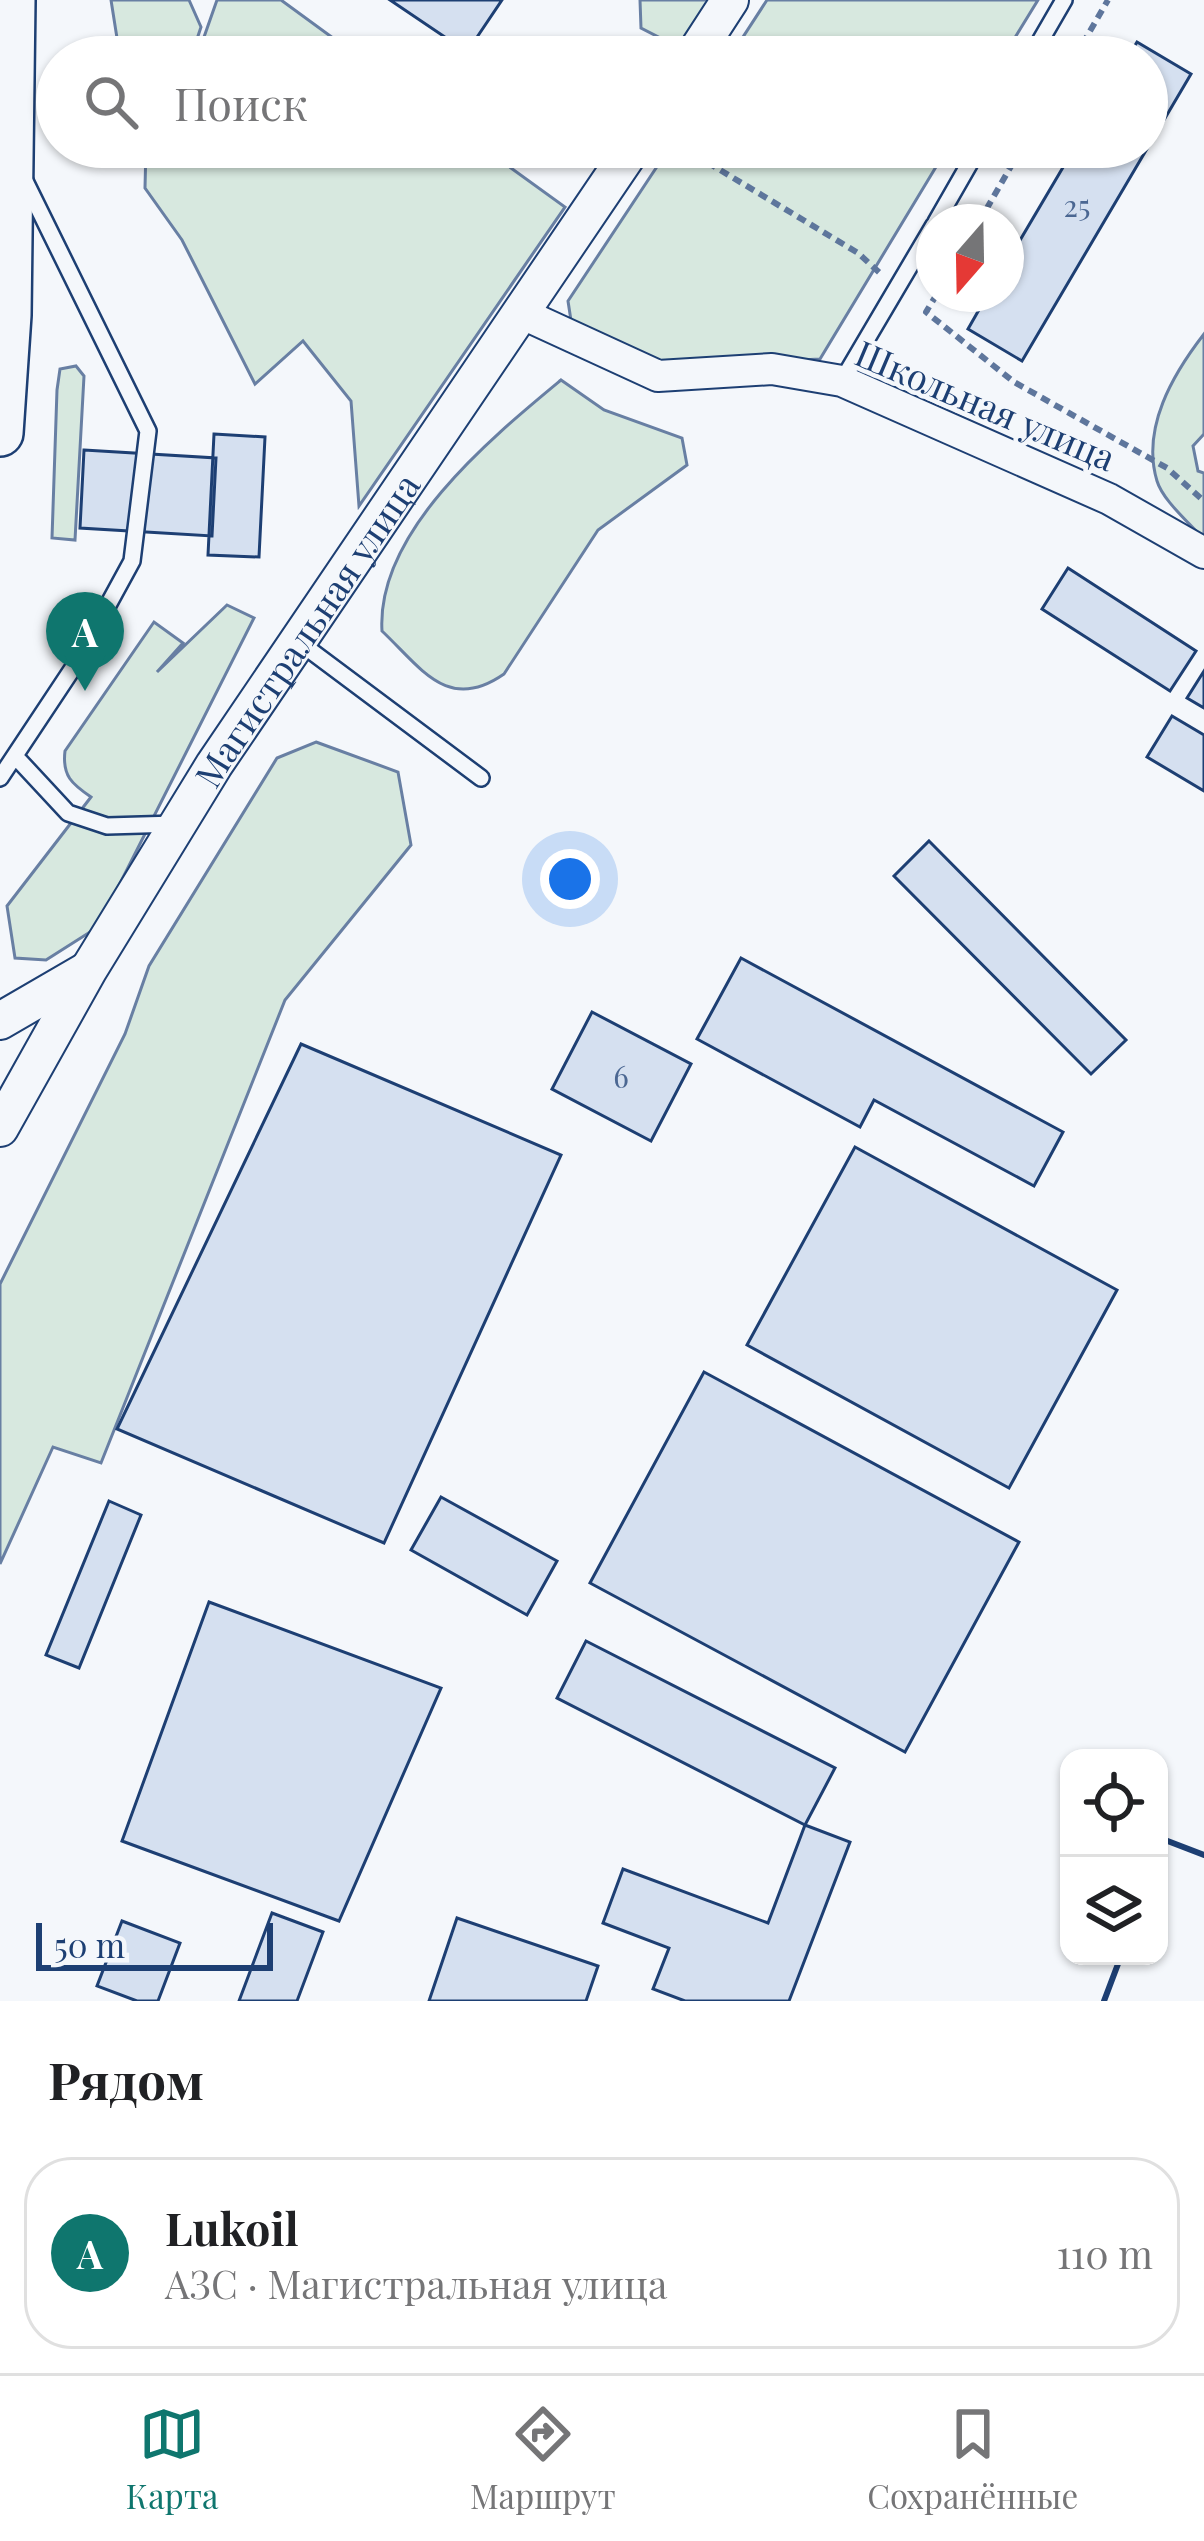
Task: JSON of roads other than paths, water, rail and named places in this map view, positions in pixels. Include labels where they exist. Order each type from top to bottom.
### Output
[{"type":"main road","points":[[0,433],[8,315],[12,0]]},
{"type":"street","points":[[707,36],[730,0]]},
{"type":"street","name":"Магистральная улица","points":[[0,1129],[178,824],[619,168]]},
{"type":"street","name":"Школьная улица","points":[[524,314],[658,376],[772,369],[842,381],[1109,499],[1204,553]]},
{"type":"street","points":[[0,1022],[89,970]]},
{"type":"street","points":[[0,988],[50,992]]},
{"type":"lane","points":[[1043,36],[1064,0]]},
{"type":"lane","points":[[0,778],[77,662],[132,562],[148,430],[11,153]]},
{"type":"lane","points":[[946,204],[967,168]]},
{"type":"lane","points":[[842,381],[916,256]]},
{"type":"lane","points":[[299,642],[481,778]]},
{"type":"lane","points":[[14,756],[68,813],[107,826],[178,824]]},
{"type":"place","name":"Lukoil","points":[[85,691]]}]
